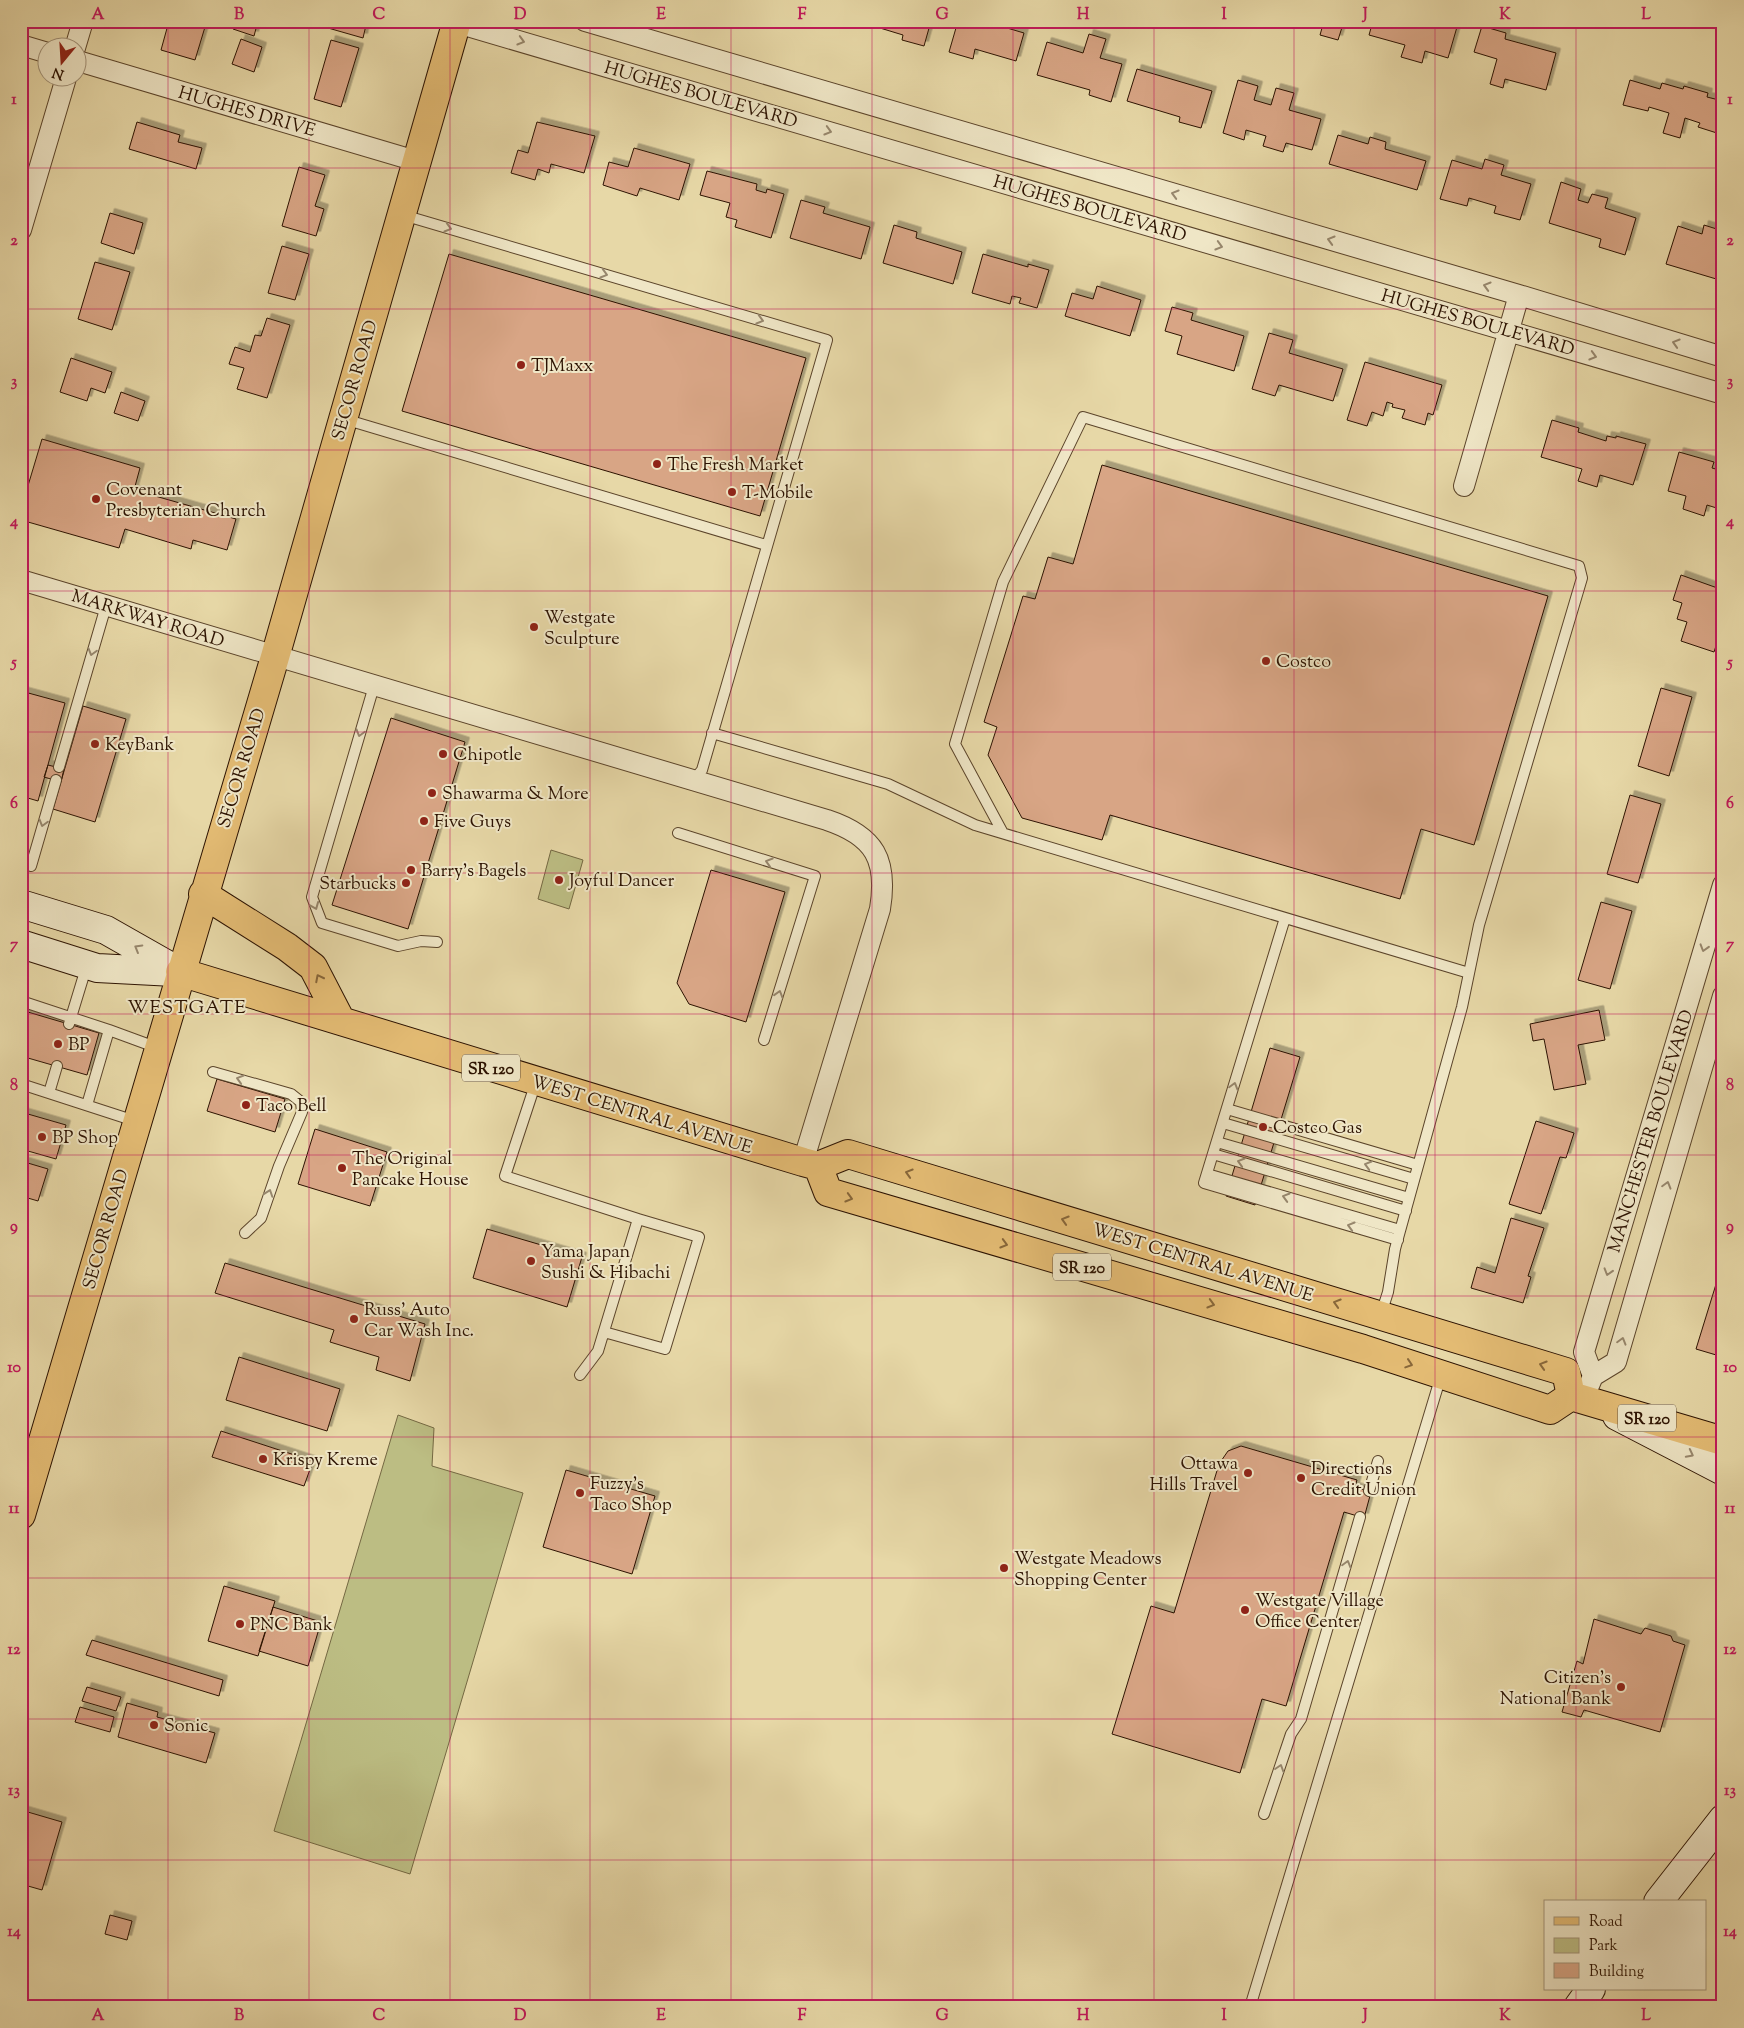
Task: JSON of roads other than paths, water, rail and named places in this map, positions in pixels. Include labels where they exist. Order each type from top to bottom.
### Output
[{"type":"main road","name":"SECOR ROAD","points":[[21,1514],[203,894],[275,657],[457,22]]},
{"type":"main road","points":[[203,894],[287,947],[313,967],[341,1021]]},
{"type":"main road","name":"WEST CENTRAL AVENUE","points":[[21,904],[106,930],[180,972],[810,1164],[848,1154],[1566,1372],[1583,1391]]},
{"type":"main road","name":"WEST CENTRAL AVENUE","points":[[21,944],[97,968],[180,972]]},
{"type":"main road","name":"SR 120","points":[[810,1164],[828,1192],[1177,1294],[1550,1410],[1583,1391],[1723,1441]]},
{"type":"main road","points":[[1177,1294],[1194,1281],[1364,1333],[1380,1316]]},
{"type":"main road","points":[[1583,1391],[1723,1472]]},
{"type":"main road","points":[[1660,1900],[1723,1819]]},
{"type":"main road","points":[[1578,2007],[1590,1990]]},
{"type":"street","points":[[78,38],[82,21]]},
{"type":"street","name":"HUGHES BOULEVARD","points":[[585,21],[1519,295],[1723,357]]},
{"type":"street","name":"HUGHES BOULEVARD","points":[[457,22],[1723,394]]},
{"type":"street","points":[[21,45],[38,50]]},
{"type":"street","name":"HUGHES DRIVE","points":[[88,64],[416,162]]},
{"type":"street","points":[[21,230],[63,88]]},
{"type":"street","points":[[1464,486],[1519,295]]},
{"type":"street","name":"MARKWAY ROAD","points":[[21,580],[846,827],[875,852],[882,868],[884,885],[880,909],[810,1164]]},
{"type":"street","name":"MANCHESTER BOULEVARD","points":[[1583,1391],[1584,1352],[1723,885]]},
{"type":"street","name":"MANCHESTER BOULEVARD","points":[[1583,1391],[1616,1362],[1723,996]]},
{"type":"lane","points":[[402,214],[827,340],[702,770],[693,781]]},
{"type":"lane","points":[[1003,833],[955,744],[1003,582],[1084,417],[1578,566],[1582,578],[1478,925],[1462,1007],[1399,1235],[1388,1292],[1380,1316]]},
{"type":"lane","points":[[343,418],[766,545]]},
{"type":"lane","points":[[59,768],[106,606]]},
{"type":"lane","points":[[374,686],[312,897],[322,923],[398,946],[421,941],[437,942]]},
{"type":"lane","points":[[712,733],[888,784],[975,825],[1469,973]]},
{"type":"lane","points":[[30,866],[56,780]]},
{"type":"lane","points":[[678,834],[815,876],[764,1040]]},
{"type":"lane","points":[[1285,918],[1204,1183],[1399,1235]]},
{"type":"lane","points":[[70,1020],[87,965]]},
{"type":"lane","points":[[21,1001],[35,1010],[110,1030],[158,1048]]},
{"type":"lane","points":[[87,1105],[110,1030]]},
{"type":"lane","points":[[49,1093],[57,1066]]},
{"type":"lane","points":[[213,1072],[290,1094],[301,1102],[302,1112],[260,1218],[245,1233]]},
{"type":"lane","points":[[536,1082],[505,1176],[699,1237],[665,1349],[604,1332]]},
{"type":"lane","points":[[21,1084],[136,1121]]},
{"type":"lane","points":[[1227,1109],[1418,1165]]},
{"type":"lane","points":[[1223,1123],[1414,1179]]},
{"type":"lane","points":[[1217,1142],[1409,1198]]},
{"type":"lane","points":[[1213,1154],[1406,1211]]},
{"type":"lane","points":[[580,1375],[598,1351],[638,1219]]},
{"type":"lane","points":[[1250,2007],[1441,1375]]},
{"type":"lane","points":[[1368,1491],[1378,1462]]},
{"type":"lane","points":[[1264,1814],[1290,1734],[1301,1719],[1360,1517]]},
{"type":"place","name":"TJMaxx","points":[[521,365]]},
{"type":"place","name":"The Fresh Market","points":[[657,464]]},
{"type":"place","name":"T-Mobile","points":[[732,492]]},
{"type":"place","name":"Covenant Presbyterian Church","points":[[96,499]]},
{"type":"place","name":"Westgate Sculpture","points":[[534,627]]},
{"type":"place","name":"Costco","points":[[1266,661]]},
{"type":"place","name":"KeyBank","points":[[95,744]]},
{"type":"place","name":"Chipotle","points":[[443,754]]},
{"type":"place","name":"Shawarma & More","points":[[432,793]]},
{"type":"place","name":"Five Guys","points":[[424,821]]},
{"type":"place","name":"Barry's Bagels","points":[[411,870]]},
{"type":"place","name":"Joyful Dancer","points":[[559,880]]},
{"type":"place","name":"Starbucks","points":[[406,883]]},
{"type":"place","name":"BP","points":[[58,1044]]},
{"type":"place","name":"Taco Bell","points":[[246,1105]]},
{"type":"place","name":"Costco Gas","points":[[1263,1127]]},
{"type":"place","name":"BP Shop","points":[[42,1137]]},
{"type":"place","name":"The Original Pancake House","points":[[342,1168]]},
{"type":"place","name":"Yama Japan Sushi & Hibachi","points":[[531,1261]]},
{"type":"place","name":"Russ' Auto Car Wash Inc.","points":[[354,1319]]},
{"type":"place","name":"Krispy Kreme","points":[[263,1459]]},
{"type":"place","name":"Ottawa Hills Travel","points":[[1248,1473]]},
{"type":"place","name":"Directions Credit Union","points":[[1301,1478]]},
{"type":"place","name":"Fuzzy's Taco Shop","points":[[580,1493]]},
{"type":"place","name":"Westgate Meadows Shopping Center","points":[[1004,1568]]},
{"type":"place","name":"Westgate Village Office Center","points":[[1245,1610]]},
{"type":"place","name":"PNC Bank","points":[[240,1624]]},
{"type":"place","name":"Citizen's National Bank","points":[[1621,1687]]},
{"type":"place","name":"Sonic","points":[[154,1725]]},
{"type":"district","name":"WESTGATE","points":[[187,1006]]}]
